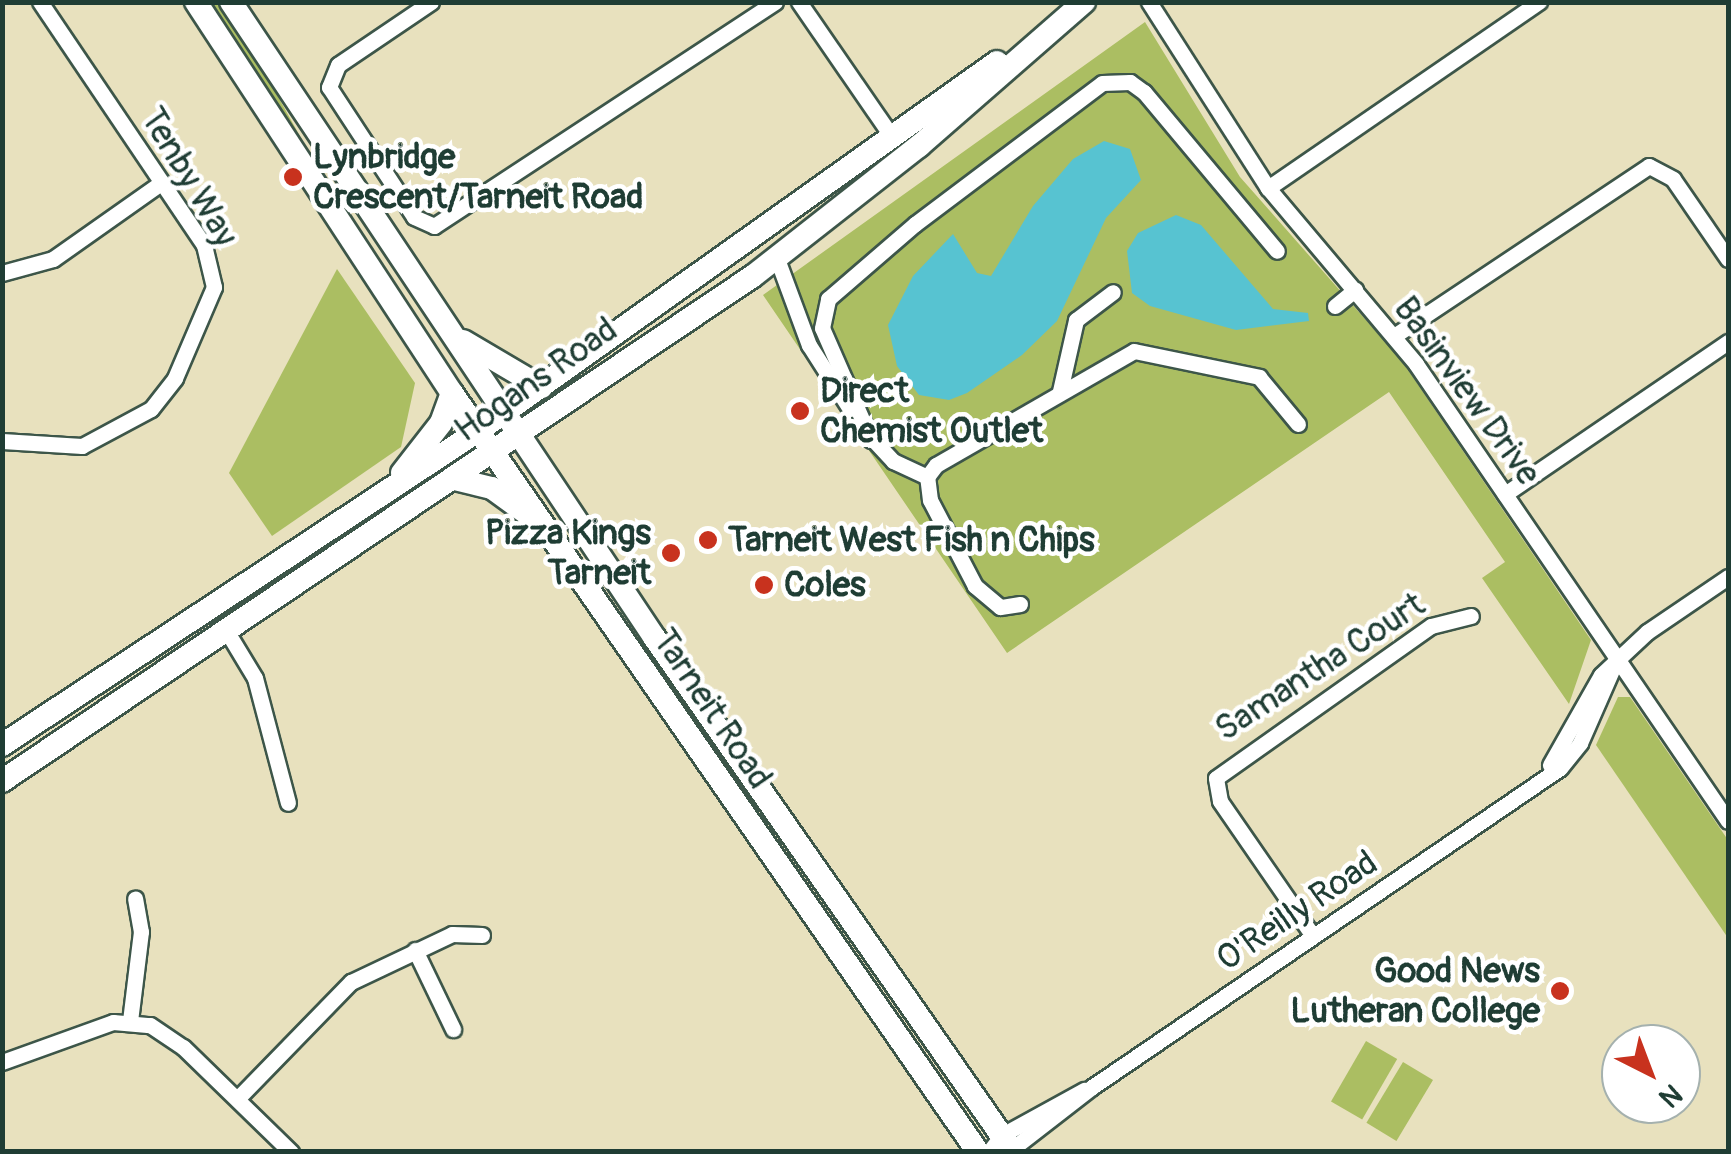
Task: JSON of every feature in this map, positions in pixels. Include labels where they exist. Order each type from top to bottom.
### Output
[{"type":"main road","name":"Tarneit Road","points":[[196,2],[452,392],[497,450],[543,524],[978,1152]]},
{"type":"main road","name":"Tarneit Road","points":[[231,2],[1005,1148]]},
{"type":"main road","name":"Hogans Road","points":[[2,745],[481,429],[1082,2]]},
{"type":"main road","name":"Hogans Road","points":[[2,781],[736,288],[880,175],[1082,2]]},
{"type":"main road","points":[[880,175],[892,137]]},
{"type":"main road","points":[[612,336],[654,319],[713,278],[736,288]]},
{"type":"main road","points":[[454,334],[541,387]]},
{"type":"main road","points":[[391,487],[441,422],[452,392]]},
{"type":"main road","points":[[455,479],[492,488],[543,524]]},
{"type":"street","name":"Tenby Way","points":[[2,441],[82,446],[151,409],[175,378],[214,287],[204,244],[40,2]]},
{"type":"street","points":[[431,2],[338,65],[329,86],[414,217],[434,226],[774,2]]},
{"type":"street","points":[[799,2],[892,137]]},
{"type":"street","name":"Basinview Drive","points":[[1149,2],[1268,188],[1394,336],[1616,661],[1724,803],[1728,821]]},
{"type":"street","points":[[1268,188],[1539,2]]},
{"type":"street","points":[[871,440],[822,328],[828,299],[914,224],[1102,83],[1130,82],[1144,92],[1276,251]]},
{"type":"street","points":[[1394,336],[1649,166],[1673,179],[1728,260]]},
{"type":"street","points":[[2,273],[53,259],[162,182]]},
{"type":"street","points":[[776,256],[809,345],[871,440],[893,462],[926,477]]},
{"type":"street","points":[[1336,306],[1355,290]]},
{"type":"street","points":[[1060,392],[1076,320],[1113,292]]},
{"type":"street","points":[[1505,494],[1728,342]]},
{"type":"street","points":[[926,477],[936,464],[1122,354],[1148,352],[1260,377],[1298,424]]},
{"type":"street","points":[[926,477],[936,516],[982,596],[1000,608],[1020,604]]},
{"type":"street","name":"O'Reilly Road","points":[[1005,1148],[1535,784],[1580,743],[1616,661],[1728,577]]},
{"type":"street","name":"Samantha Court","points":[[1313,936],[1220,801],[1216,778],[1431,626],[1471,616]]},
{"type":"street","points":[[226,630],[254,678],[288,803]]},
{"type":"street","points":[[130,1021],[140,932],[135,899]]},
{"type":"street","points":[[238,1098],[351,982],[452,934],[482,935]]},
{"type":"street","points":[[414,950],[453,1029]]},
{"type":"street","points":[[2,1062],[130,1021],[165,1032],[238,1098],[286,1150]]},
{"type":"green space","points":[[211,3],[221,3],[246,39],[326,183]]},
{"type":"green space","points":[[1145,22],[1240,177],[1402,361],[1591,640],[1569,704],[1482,578],[1505,562],[1389,392],[1007,653],[763,295]]},
{"type":"green space","points":[[337,269],[415,383],[401,447],[272,536],[229,473]]},
{"type":"green space","points":[[1618,697],[1630,697],[1728,840],[1728,938],[1596,745]]},
{"type":"green space","points":[[1366,1041],[1397,1059],[1362,1120],[1331,1102]]},
{"type":"green space","points":[[1403,1062],[1433,1080],[1396,1141],[1366,1123]]},
{"type":"water","points":[[1104,141],[1130,149],[1141,180],[1106,218],[1057,321],[1022,355],[967,393],[949,400],[919,395],[897,366],[888,325],[913,276],[953,234],[977,273],[991,276],[1033,206],[1073,159]]},
{"type":"water","points":[[1176,215],[1201,225],[1273,309],[1308,313],[1309,321],[1236,330],[1150,306],[1132,293],[1127,251],[1138,233]]},
{"type":"place","name":"Lynbridge Crescent/Tarneit Road","points":[[293,177]]},
{"type":"place","name":"Direct Chemist Outlet","points":[[800,411]]},
{"type":"place","name":"Tarneit West Fish n Chips","points":[[708,540]]},
{"type":"place","name":"Pizza Kings Tarneit","points":[[671,553]]},
{"type":"place","name":"Coles","points":[[764,585]]},
{"type":"place","name":"Good News Lutheran College","points":[[1560,991]]}]
